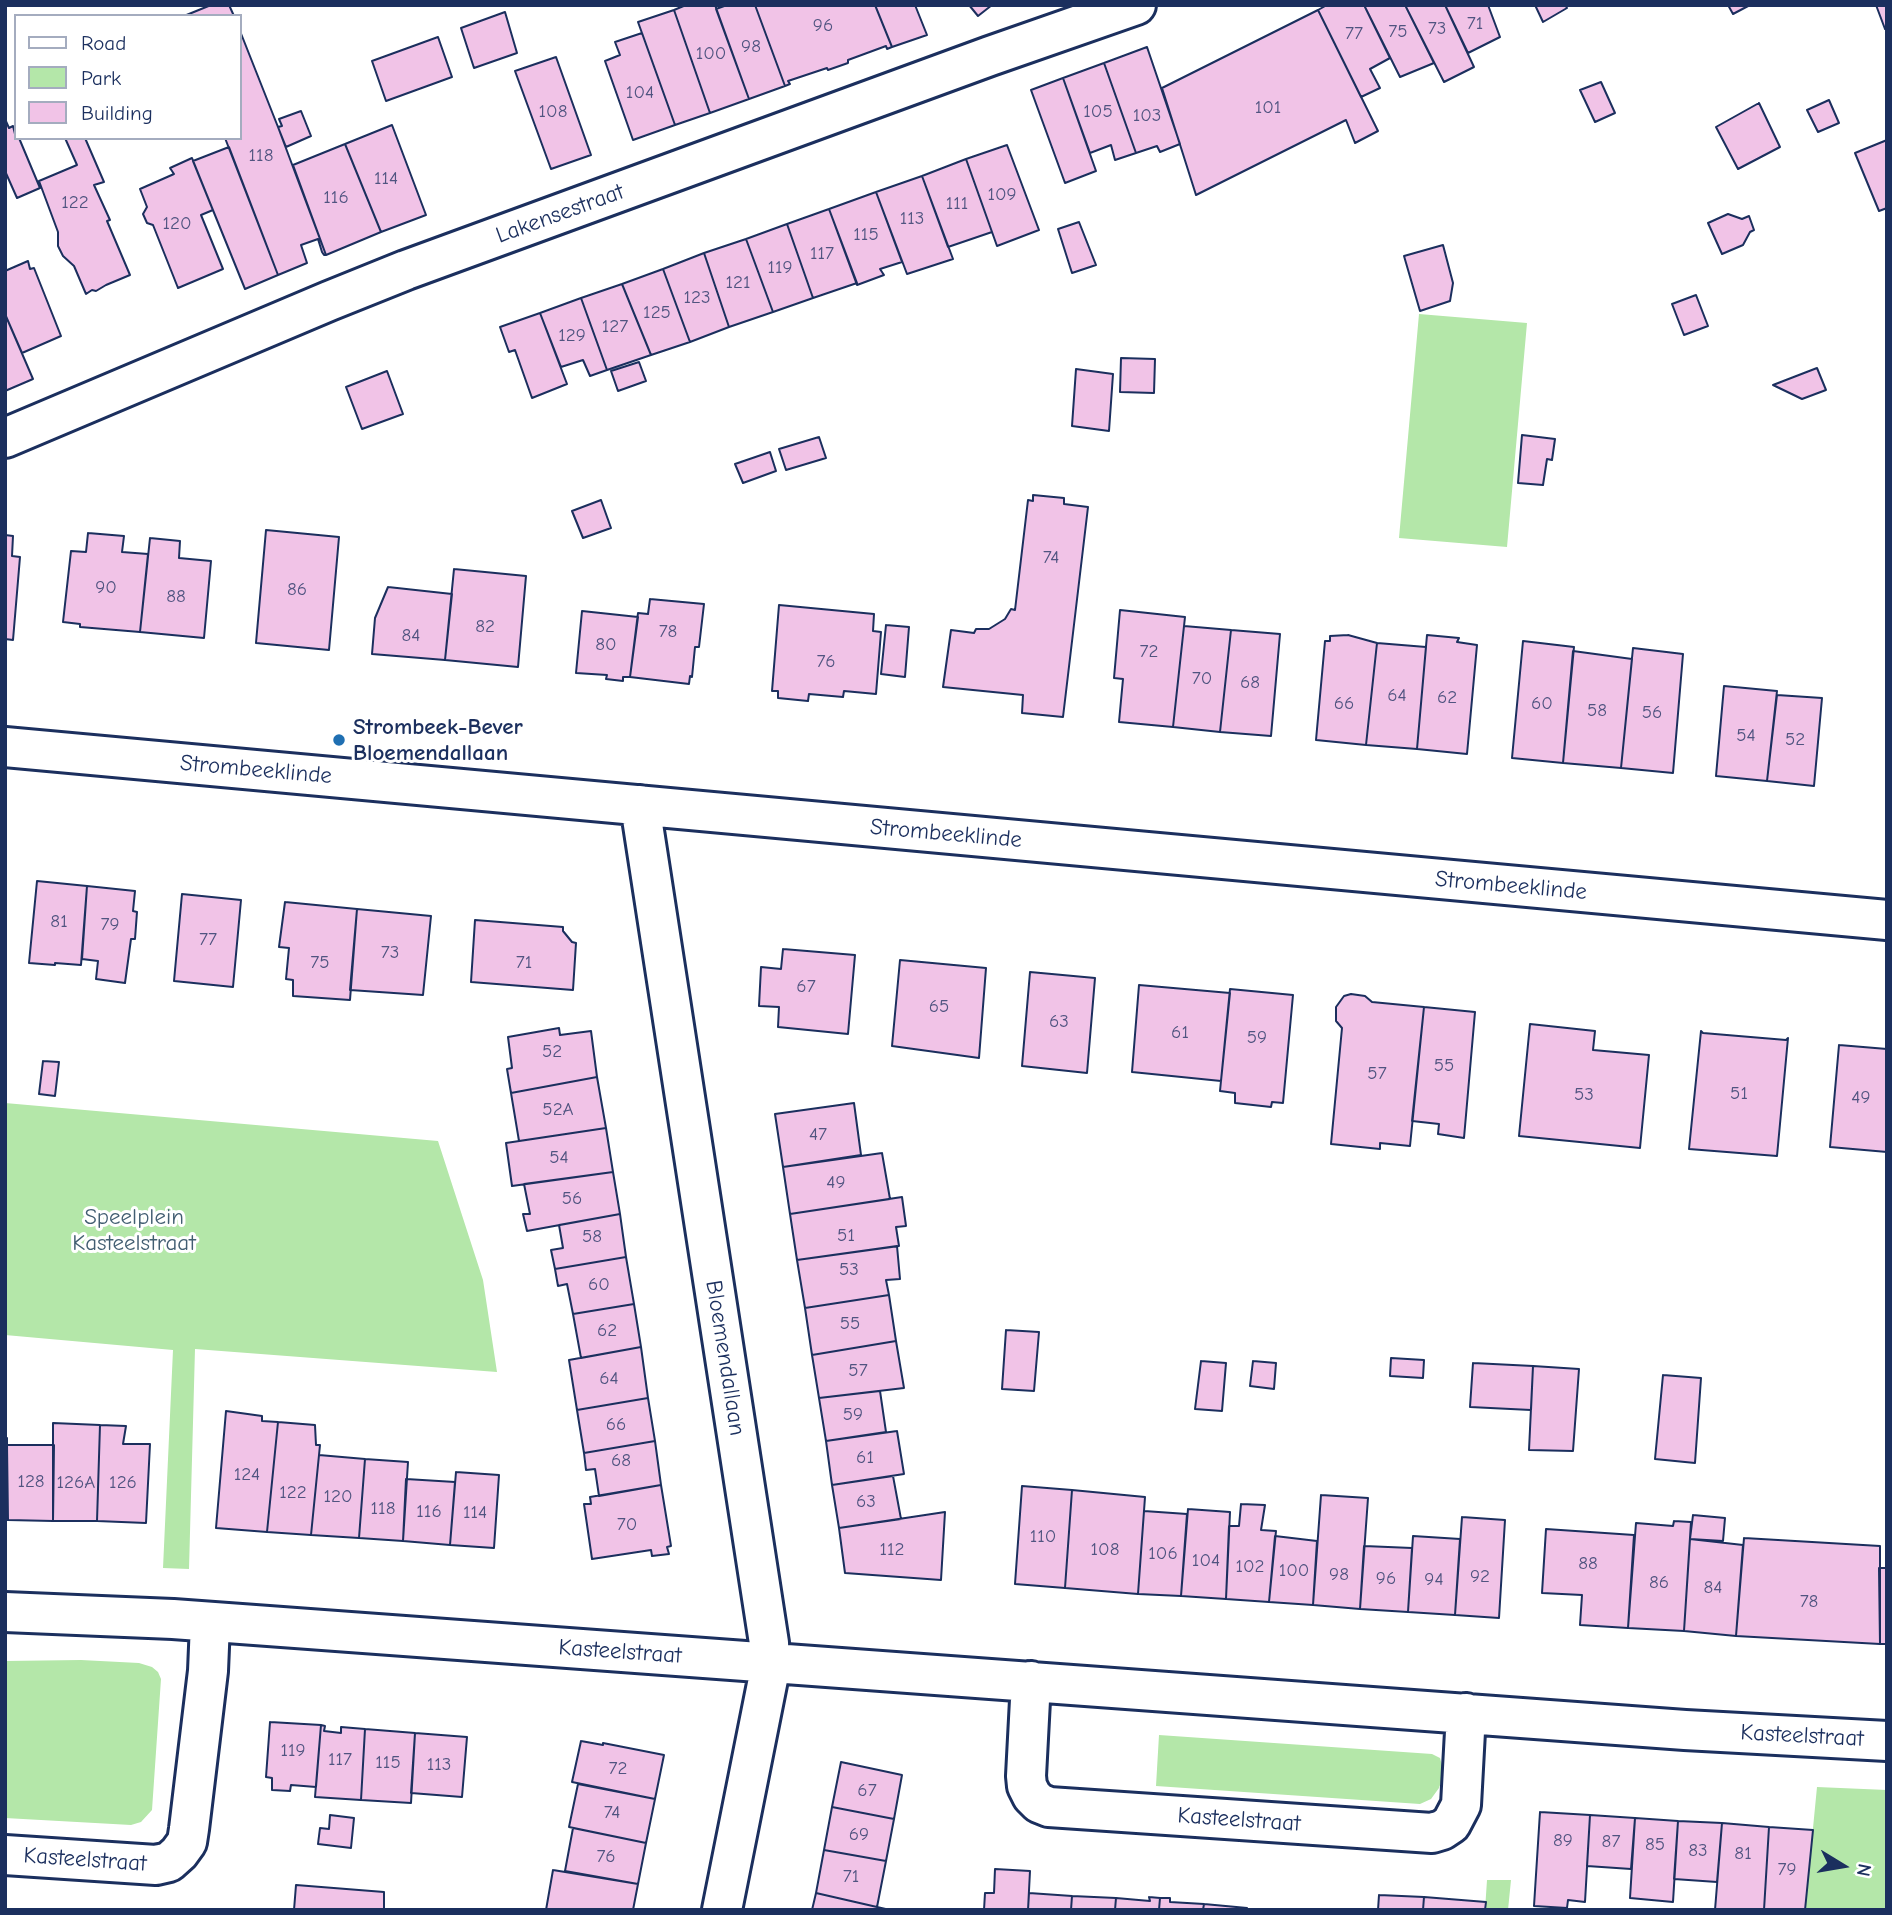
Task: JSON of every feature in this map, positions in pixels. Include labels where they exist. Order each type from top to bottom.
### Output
[{"type":"street","name":"Lakensestraat","points":[[5,438],[406,270],[1127,7]]},
{"type":"street","name":"Strombeeklinde","points":[[5,747],[1887,920]]},
{"type":"street","name":"Bloemendallaan","points":[[640,805],[769,1643],[770,1662],[722,1910]]},
{"type":"street","name":"Kasteelstraat","points":[[5,1612],[173,1619],[1685,1730],[1887,1741]]},
{"type":"street","name":"Kasteelstraat","points":[[5,1855],[156,1865],[169,1861],[179,1853],[187,1842],[189,1829],[208,1671],[210,1623]]},
{"type":"street","name":"Kasteelstraat","points":[[1031,1681],[1027,1786],[1039,1803],[1049,1807],[1432,1833],[1451,1824],[1461,1805],[1466,1713]]},
{"type":"green space","points":[[1419,314],[1527,323],[1507,547],[1399,538]]},
{"type":"green space","name":"Speelplein Kasteelstraat","points":[[5,1103],[438,1141],[483,1280],[497,1372],[195,1349],[189,1569],[163,1568],[173,1350],[5,1335]]},
{"type":"green space","points":[[81,1660],[139,1663],[158,1672],[161,1679],[152,1810],[141,1822],[131,1825],[5,1818],[5,1661]]},
{"type":"green space","points":[[1159,1735],[1432,1754],[1440,1758],[1444,1773],[1439,1788],[1431,1799],[1420,1804],[1156,1786]]},
{"type":"green space","points":[[1817,1787],[1887,1790],[1887,1910],[1805,1910]]},
{"type":"green space","points":[[1487,1880],[1511,1880],[1508,1910],[1485,1910]]},
{"type":"building","points":[[211,5],[229,5],[233,14],[189,14]]},
{"type":"building","points":[[686,5],[715,5],[749,99],[710,113],[674,10]]},
{"type":"building","points":[[727,5],[755,5],[785,86],[749,99],[716,9]]},
{"type":"building","points":[[755,5],[875,5],[892,47],[887,49],[886,46],[848,60],[848,63],[788,81],[790,84],[785,86]]},
{"type":"building","points":[[875,5],[915,5],[927,35],[892,47]]},
{"type":"building","points":[[969,5],[992,5],[978,16]]},
{"type":"building","points":[[1327,5],[1364,5],[1390,58],[1370,69],[1380,88],[1361,97],[1318,10]]},
{"type":"building","points":[[1364,5],[1405,5],[1434,63],[1400,77]]},
{"type":"building","points":[[1405,5],[1445,5],[1474,67],[1444,82]]},
{"type":"building","points":[[1445,5],[1488,5],[1500,37],[1468,53]]},
{"type":"building","points":[[1535,5],[1565,5],[1567,8],[1543,22]]},
{"type":"building","points":[[1728,5],[1750,5],[1733,14]]},
{"type":"building","points":[[1876,5],[1887,5],[1885,29]]},
{"type":"building","points":[[674,10],[710,113],[675,125],[638,22]]},
{"type":"building","points":[[1318,10],[1378,131],[1355,143],[1346,120],[1196,195],[1162,88]]},
{"type":"building","points":[[505,12],[517,53],[474,68],[461,28]]},
{"type":"building","points":[[642,33],[675,125],[633,140],[605,61],[620,55],[615,42]]},
{"type":"building","points":[[242,36],[326,255],[322,252],[318,239],[301,245],[307,263],[278,275],[226,140],[242,140]]},
{"type":"building","points":[[438,37],[452,77],[386,101],[372,61]]},
{"type":"building","points":[[1147,47],[1180,144],[1160,152],[1157,146],[1136,153],[1104,63]]},
{"type":"building","points":[[556,57],[591,155],[551,169],[515,71]]},
{"type":"building","points":[[1104,63],[1136,153],[1115,160],[1111,145],[1090,153],[1063,78]]},
{"type":"building","points":[[1063,78],[1096,171],[1065,183],[1031,90]]},
{"type":"building","points":[[1601,82],[1615,113],[1595,122],[1580,90]]},
{"type":"building","points":[[1829,100],[1839,123],[1818,132],[1807,110]]},
{"type":"building","points":[[1759,103],[1780,147],[1738,169],[1716,127]]},
{"type":"building","points":[[301,111],[311,136],[286,147],[278,127],[282,126],[279,119]]},
{"type":"building","points":[[5,119],[9,128],[13,126],[14,140],[20,140],[40,188],[17,198],[5,171]]},
{"type":"building","points":[[392,125],[426,215],[381,232],[345,144]]},
{"type":"building","points":[[66,140],[86,140],[104,182],[94,185],[130,275],[86,294],[74,266],[63,256],[58,246],[58,232],[39,181],[77,165]]},
{"type":"building","points":[[1887,140],[1887,208],[1879,211],[1855,153]]},
{"type":"building","points":[[345,144],[381,232],[326,255],[293,165]]},
{"type":"building","points":[[1007,145],[1039,230],[997,246],[966,159]]},
{"type":"building","points":[[229,147],[278,275],[245,289],[193,161]]},
{"type":"building","points":[[192,158],[213,210],[201,215],[223,269],[178,288],[153,225],[147,223],[143,214],[147,207],[140,189],[174,174],[170,168]]},
{"type":"building","points":[[966,159],[992,232],[948,247],[922,176]]},
{"type":"building","points":[[922,176],[953,259],[907,274],[876,192]]},
{"type":"building","points":[[876,192],[902,262],[880,269],[884,275],[857,285],[829,209]]},
{"type":"building","points":[[829,209],[857,283],[813,298],[787,224]]},
{"type":"building","points":[[1728,214],[1742,219],[1749,216],[1754,230],[1743,245],[1722,254],[1708,223]]},
{"type":"building","points":[[1079,222],[1096,265],[1072,273],[1058,229]]},
{"type":"building","points":[[787,224],[813,298],[773,312],[746,239]]},
{"type":"building","points":[[746,239],[773,312],[729,327],[704,253]]},
{"type":"building","points":[[1443,245],[1453,283],[1450,301],[1420,311],[1404,256]]},
{"type":"building","points":[[704,253],[729,327],[690,342],[663,269]]},
{"type":"building","points":[[28,261],[30,269],[34,268],[61,336],[22,353],[5,314],[5,271]]},
{"type":"building","points":[[663,269],[690,342],[651,355],[622,284]]},
{"type":"building","points":[[622,284],[651,355],[607,370],[581,298]]},
{"type":"building","points":[[1696,295],[1708,326],[1684,335],[1672,304]]},
{"type":"building","points":[[581,298],[607,370],[590,376],[583,360],[561,367],[540,313]]},
{"type":"building","points":[[540,313],[567,384],[532,398],[515,350],[509,352],[500,327]]},
{"type":"building","points":[[5,314],[33,379],[5,391]]},
{"type":"building","points":[[1121,358],[1155,359],[1154,393],[1120,392]]},
{"type":"building","points":[[639,362],[646,381],[618,391],[611,371]]},
{"type":"building","points":[[1817,368],[1826,390],[1802,399],[1773,385]]},
{"type":"building","points":[[1076,369],[1113,374],[1109,431],[1072,426]]},
{"type":"building","points":[[387,371],[403,414],[362,429],[346,387]]},
{"type":"building","points":[[1522,435],[1555,439],[1552,460],[1547,459],[1543,485],[1518,483]]},
{"type":"building","points":[[819,437],[826,458],[786,470],[779,449]]},
{"type":"building","points":[[770,452],[776,471],[743,483],[735,464]]},
{"type":"building","points":[[1033,495],[1064,498],[1064,504],[1088,507],[1063,717],[1022,713],[1023,695],[943,687],[951,630],[974,633],[976,629],[989,629],[1005,619],[1011,609],[1015,610],[1028,500],[1033,501]]},
{"type":"building","points":[[601,500],[611,528],[583,538],[572,511]]},
{"type":"building","points":[[266,530],[339,537],[329,650],[256,643]]},
{"type":"building","points":[[88,533],[124,536],[122,552],[148,554],[140,632],[80,627],[80,624],[63,622],[71,551],[86,552]]},
{"type":"building","points":[[5,535],[13,536],[12,556],[20,557],[13,640],[5,639]]},
{"type":"building","points":[[150,538],[180,541],[179,558],[211,561],[204,638],[140,632]]},
{"type":"building","points":[[454,569],[526,576],[518,667],[445,660]]},
{"type":"building","points":[[388,587],[452,594],[445,660],[372,654],[375,618]]},
{"type":"building","points":[[650,599],[704,604],[699,647],[695,647],[689,684],[630,677],[638,613],[648,614]]},
{"type":"building","points":[[779,605],[874,614],[873,631],[881,632],[876,694],[844,691],[843,697],[809,694],[808,701],[778,698],[778,691],[772,691]]},
{"type":"building","points":[[1120,610],[1185,617],[1173,727],[1119,722],[1123,679],[1114,678]]},
{"type":"building","points":[[582,611],[638,617],[630,677],[623,677],[623,681],[606,679],[607,675],[576,673]]},
{"type":"building","points":[[886,625],[909,627],[905,677],[881,674]]},
{"type":"building","points":[[1184,626],[1231,630],[1220,732],[1173,727]]},
{"type":"building","points":[[1231,630],[1280,634],[1271,736],[1220,732]]},
{"type":"building","points":[[1348,635],[1377,643],[1366,745],[1316,740],[1325,641],[1330,641],[1330,636]]},
{"type":"building","points":[[1427,635],[1459,638],[1457,642],[1477,645],[1467,754],[1417,749]]},
{"type":"building","points":[[1523,641],[1574,647],[1563,763],[1512,758]]},
{"type":"building","points":[[1377,643],[1426,647],[1417,749],[1366,745]]},
{"type":"building","points":[[1633,648],[1683,654],[1673,773],[1621,768]]},
{"type":"building","points":[[1573,651],[1632,659],[1621,768],[1563,763]]},
{"type":"building","points":[[1724,686],[1777,691],[1767,781],[1716,776]]},
{"type":"building","points":[[1777,695],[1822,698],[1814,786],[1767,781]]},
{"type":"building","points":[[37,881],[87,886],[81,965],[29,963]]},
{"type":"building","points":[[87,886],[135,891],[135,939],[131,939],[125,983],[96,979],[98,961],[82,959]]},
{"type":"building","points":[[182,894],[241,900],[233,987],[174,981]]},
{"type":"building","points":[[285,902],[357,909],[350,1000],[293,996],[293,980],[286,979],[289,948],[279,947]]},
{"type":"building","points":[[357,909],[431,916],[423,995],[350,990]]},
{"type":"building","points":[[475,920],[563,927],[563,931],[576,943],[573,990],[471,982]]},
{"type":"building","points":[[783,949],[855,955],[848,1034],[778,1027],[779,1007],[759,1006],[761,967],[781,969]]},
{"type":"building","points":[[900,960],[986,968],[979,1058],[892,1046]]},
{"type":"building","points":[[1030,972],[1095,978],[1087,1073],[1022,1066]]},
{"type":"building","points":[[1139,985],[1230,993],[1221,1081],[1132,1072]]},
{"type":"building","points":[[1230,989],[1293,995],[1283,1103],[1272,1102],[1271,1107],[1235,1103],[1235,1093],[1220,1091]]},
{"type":"building","points":[[1344,996],[1365,996],[1372,1002],[1424,1007],[1410,1146],[1380,1143],[1380,1149],[1331,1144],[1342,1028],[1336,1021],[1336,1007]]},
{"type":"building","points":[[1424,1007],[1475,1012],[1464,1138],[1438,1134],[1439,1124],[1412,1121]]},
{"type":"building","points":[[1530,1024],[1595,1031],[1593,1050],[1649,1055],[1640,1148],[1519,1136]]},
{"type":"building","points":[[559,1028],[560,1035],[591,1031],[597,1077],[511,1093],[507,1069],[512,1068],[508,1037]]},
{"type":"building","points":[[1701,1031],[1786,1040],[1788,1038],[1777,1156],[1689,1149]]},
{"type":"building","points":[[1839,1045],[1887,1049],[1887,1152],[1830,1147]]},
{"type":"building","points":[[43,1061],[59,1062],[55,1096],[39,1094]]},
{"type":"building","points":[[597,1077],[606,1128],[519,1141],[511,1093]]},
{"type":"building","points":[[854,1103],[861,1155],[783,1167],[775,1114]]},
{"type":"building","points":[[606,1128],[613,1172],[512,1186],[506,1143]]},
{"type":"building","points":[[882,1153],[890,1199],[790,1214],[783,1167]]},
{"type":"building","points":[[613,1172],[620,1214],[527,1231],[523,1214],[530,1214],[524,1184]]},
{"type":"building","points":[[902,1197],[906,1226],[896,1227],[899,1246],[797,1260],[790,1214]]},
{"type":"building","points":[[620,1214],[626,1257],[555,1269],[551,1250],[563,1248],[559,1225]]},
{"type":"building","points":[[897,1246],[900,1279],[886,1280],[889,1295],[805,1308],[797,1260]]},
{"type":"building","points":[[626,1257],[634,1304],[573,1314],[567,1284],[558,1286],[555,1269]]},
{"type":"building","points":[[889,1295],[896,1341],[812,1355],[805,1308]]},
{"type":"building","points":[[634,1304],[641,1347],[581,1358],[573,1314]]},
{"type":"building","points":[[1006,1330],[1039,1332],[1034,1391],[1002,1389]]},
{"type":"building","points":[[896,1341],[904,1388],[819,1398],[812,1355]]},
{"type":"building","points":[[641,1347],[648,1398],[577,1410],[569,1360]]},
{"type":"building","points":[[1391,1358],[1424,1360],[1423,1378],[1390,1376]]},
{"type":"building","points":[[1201,1361],[1226,1363],[1222,1411],[1195,1409]]},
{"type":"building","points":[[1253,1361],[1276,1363],[1274,1389],[1250,1386]]},
{"type":"building","points":[[1473,1363],[1533,1366],[1531,1410],[1470,1407]]},
{"type":"building","points":[[1533,1366],[1579,1369],[1573,1451],[1529,1450]]},
{"type":"building","points":[[1663,1375],[1701,1378],[1695,1463],[1655,1459]]},
{"type":"building","points":[[880,1391],[886,1432],[826,1441],[819,1398]]},
{"type":"building","points":[[648,1398],[655,1441],[584,1453],[577,1410]]},
{"type":"building","points":[[226,1411],[262,1416],[262,1421],[278,1422],[267,1532],[216,1528]]},
{"type":"building","points":[[278,1422],[315,1425],[316,1445],[320,1445],[311,1535],[267,1532]]},
{"type":"building","points":[[53,1423],[100,1425],[97,1521],[53,1521]]},
{"type":"building","points":[[100,1425],[126,1426],[123,1444],[150,1444],[146,1523],[97,1521]]},
{"type":"building","points":[[897,1431],[904,1474],[832,1485],[826,1441]]},
{"type":"building","points":[[7,1438],[8,1520],[5,1520]]},
{"type":"building","points":[[655,1441],[661,1485],[599,1496],[595,1469],[586,1470],[584,1453]]},
{"type":"building","points":[[7,1445],[54,1445],[53,1521],[8,1520]]},
{"type":"building","points":[[319,1455],[365,1459],[359,1538],[311,1535]]},
{"type":"building","points":[[365,1459],[408,1462],[403,1541],[359,1538]]},
{"type":"building","points":[[456,1472],[499,1475],[494,1548],[450,1545]]},
{"type":"building","points":[[893,1476],[901,1519],[839,1528],[832,1485]]},
{"type":"building","points":[[406,1479],[455,1482],[450,1545],[403,1541]]},
{"type":"building","points":[[661,1485],[671,1546],[667,1547],[669,1554],[652,1556],[651,1550],[592,1559],[584,1504],[591,1504],[590,1497]]},
{"type":"building","points":[[1022,1486],[1072,1490],[1065,1588],[1015,1584]]},
{"type":"building","points":[[1072,1490],[1145,1497],[1138,1594],[1065,1588]]},
{"type":"building","points":[[1321,1495],[1368,1498],[1360,1609],[1313,1605]]},
{"type":"building","points":[[1241,1504],[1265,1505],[1261,1530],[1276,1531],[1269,1602],[1226,1599],[1229,1526],[1239,1526]]},
{"type":"building","points":[[1188,1509],[1230,1512],[1226,1599],[1181,1596]]},
{"type":"building","points":[[1144,1511],[1187,1514],[1181,1596],[1138,1594]]},
{"type":"building","points":[[945,1512],[941,1580],[845,1573],[839,1528]]},
{"type":"building","points":[[1693,1515],[1725,1518],[1723,1541],[1690,1539]]},
{"type":"building","points":[[1462,1517],[1505,1520],[1499,1618],[1455,1615]]},
{"type":"building","points":[[1674,1521],[1691,1522],[1684,1631],[1628,1628],[1636,1523],[1673,1526]]},
{"type":"building","points":[[1546,1529],[1634,1535],[1628,1628],[1580,1625],[1582,1595],[1542,1593]]},
{"type":"building","points":[[1275,1536],[1317,1541],[1313,1605],[1269,1602]]},
{"type":"building","points":[[1413,1536],[1460,1539],[1455,1615],[1408,1612]]},
{"type":"building","points":[[1744,1538],[1880,1546],[1880,1644],[1736,1636]]},
{"type":"building","points":[[1690,1539],[1743,1545],[1736,1636],[1684,1631]]},
{"type":"building","points":[[1364,1546],[1412,1548],[1408,1612],[1360,1609]]},
{"type":"building","points":[[1879,1568],[1887,1568],[1887,1644],[1880,1644]]},
{"type":"building","points":[[270,1722],[321,1725],[316,1787],[291,1785],[290,1791],[272,1790],[272,1778],[266,1777]]},
{"type":"building","points":[[321,1725],[325,1726],[324,1731],[341,1733],[341,1727],[365,1729],[361,1800],[315,1797]]},
{"type":"building","points":[[365,1729],[415,1733],[411,1803],[361,1800]]},
{"type":"building","points":[[415,1733],[467,1737],[462,1797],[411,1793]]},
{"type":"building","points":[[581,1741],[664,1755],[655,1799],[572,1782]]},
{"type":"building","points":[[841,1762],[902,1775],[894,1819],[832,1807]]},
{"type":"building","points":[[578,1784],[655,1799],[646,1843],[569,1827]]},
{"type":"building","points":[[832,1807],[894,1819],[886,1861],[824,1850]]},
{"type":"building","points":[[1540,1812],[1590,1815],[1585,1902],[1568,1900],[1567,1908],[1534,1906]]},
{"type":"building","points":[[330,1815],[354,1818],[351,1848],[318,1844],[320,1828],[329,1829]]},
{"type":"building","points":[[1590,1815],[1635,1818],[1631,1869],[1587,1866]]},
{"type":"building","points":[[1635,1818],[1678,1821],[1673,1902],[1630,1898]]},
{"type":"building","points":[[1678,1821],[1722,1823],[1717,1882],[1674,1879]]},
{"type":"building","points":[[1722,1823],[1769,1827],[1764,1910],[1715,1910]]},
{"type":"building","points":[[1769,1827],[1813,1830],[1805,1910],[1764,1910]]},
{"type":"building","points":[[573,1828],[646,1843],[638,1884],[565,1871]]},
{"type":"building","points":[[824,1850],[886,1861],[877,1907],[816,1893]]},
{"type":"building","points":[[995,1869],[1030,1871],[1028,1910],[984,1910],[985,1893],[994,1893]]},
{"type":"building","points":[[553,1870],[638,1884],[633,1910],[546,1910]]},
{"type":"building","points":[[296,1885],[384,1892],[384,1910],[294,1910]]},
{"type":"building","points":[[816,1893],[877,1907],[890,1910],[812,1910]]},
{"type":"building","points":[[1029,1893],[1072,1896],[1071,1910],[1028,1910]]},
{"type":"building","points":[[1379,1895],[1424,1897],[1423,1910],[1378,1910]]},
{"type":"building","points":[[1072,1896],[1116,1898],[1115,1910],[1071,1910]]},
{"type":"building","points":[[1149,1897],[1160,1898],[1159,1910],[1115,1910],[1116,1898],[1150,1901]]},
{"type":"building","points":[[1424,1897],[1486,1902],[1485,1910],[1423,1910]]},
{"type":"building","points":[[1160,1898],[1170,1898],[1170,1902],[1204,1904],[1203,1910],[1159,1910]]},
{"type":"building","points":[[1204,1904],[1247,1908],[1247,1910],[1203,1910]]},
{"type":"place","name":"Strombeek-Bever Bloemendallaan","points":[[339,740]]}]
